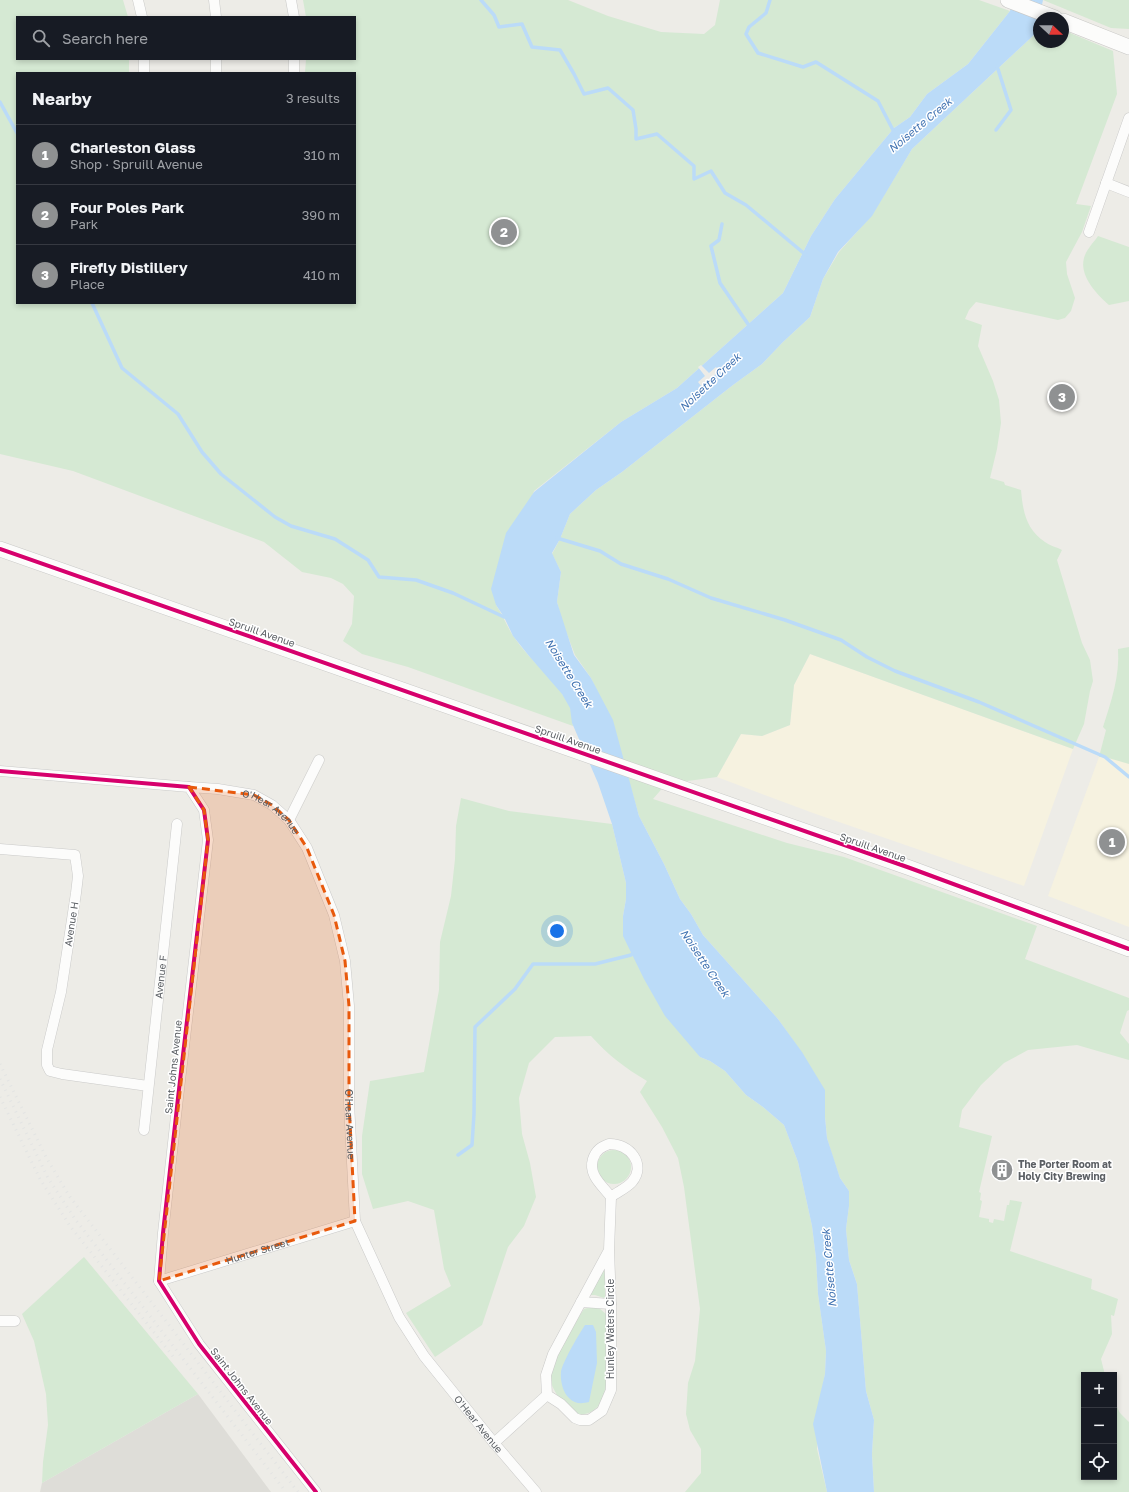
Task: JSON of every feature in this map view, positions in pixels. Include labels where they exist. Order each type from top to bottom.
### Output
[{"type":"street","points":[[138,0],[142,16]]},
{"type":"street","points":[[214,0],[216,16]]},
{"type":"street","points":[[291,0],[294,16]]},
{"type":"street","points":[[1008,0],[1040,12]]},
{"type":"street","points":[[1069,23],[1129,46]]},
{"type":"street","points":[[144,60],[144,72]]},
{"type":"street","points":[[216,60],[216,72]]},
{"type":"street","points":[[294,60],[294,72]]},
{"type":"street","points":[[1089,232],[1129,118]]},
{"type":"street","points":[[1106,183],[1129,192]]},
{"type":"street","name":"Spruill Avenue","points":[[0,549],[951,882],[1129,949]]},
{"type":"street","points":[[289,820],[319,760]]},
{"type":"street","points":[[0,771],[189,787]]},
{"type":"street","name":"O'Hear Avenue","points":[[189,787],[218,789],[254,795],[272,805],[289,820],[307,848],[334,915],[344,961],[349,1006],[349,1102],[355,1221],[400,1317],[424,1356],[494,1443],[536,1492]]},
{"type":"street","name":"Saint Johns Avenue","points":[[189,787],[204,810],[208,840],[178,1098],[159,1281],[199,1344],[316,1492]]},
{"type":"street","name":"Avenue F","points":[[144,1130],[177,824]]},
{"type":"street","name":"Avenue H","points":[[0,849],[75,855],[78,876],[61,992],[47,1050],[47,1065],[50,1071],[148,1086]]},
{"type":"street","points":[[609,1144],[617,1144],[630,1151],[636,1161],[637,1168],[632,1182],[611,1197],[594,1175],[591,1164],[594,1155],[600,1148],[609,1144]]},
{"type":"street","name":"Hunley Waters Circle","points":[[609,1250],[553,1354],[546,1375],[547,1395],[561,1404],[574,1418],[580,1420],[589,1420],[602,1411],[611,1390],[611,1304],[609,1250],[611,1197]]},
{"type":"street","name":"Hunter Street","points":[[159,1281],[355,1221]]},
{"type":"street","points":[[581,1302],[611,1304]]},
{"type":"street","points":[[0,1321],[15,1321]]},
{"type":"street","points":[[494,1443],[547,1395]]},
{"type":"highlighted area","points":[[189,787],[254,795],[272,805],[289,820],[307,848],[334,915],[345,961],[349,1006],[349,1103],[355,1221],[159,1281],[208,840],[204,810]]},
{"type":"shaded area","points":[[810,654],[1073,749],[1024,886],[813,813],[717,777],[741,734],[762,736],[790,725],[794,685]]},
{"type":"shaded area","points":[[1099,757],[1129,762],[1129,927],[1048,896]]},
{"type":"shaded area","points":[[198,1394],[271,1492],[40,1492],[42,1483]]},
{"type":"green space","points":[[0,0],[123,0],[128,16],[16,16],[16,60],[129,60],[129,72],[16,72],[16,304],[356,304],[356,72],[305,72],[306,60],[356,60],[356,16],[306,16],[303,0],[568,0],[608,16],[661,32],[704,34],[715,25],[720,0],[979,0],[1010,11],[968,64],[927,94],[910,117],[894,128],[835,199],[811,236],[783,293],[677,388],[621,422],[534,491],[496,605],[520,646],[552,681],[565,698],[571,709],[573,726],[408,667],[362,654],[343,641],[352,624],[354,596],[343,584],[331,578],[302,572],[264,542],[73,471],[0,454]]},
{"type":"green space","points":[[1043,0],[1129,0],[1129,29],[1111,28]]},
{"type":"green space","points":[[1069,33],[1113,51],[1117,94],[1076,204],[1091,206],[1082,232],[1066,262],[1067,274],[1075,298],[1071,311],[1065,318],[1058,320],[976,302],[969,310],[965,319],[982,325],[978,346],[993,381],[999,400],[1001,423],[990,478],[1004,482],[1005,485],[1021,490],[1024,513],[1030,526],[1039,537],[1047,543],[1062,550],[1057,560],[1082,643],[1090,660],[1093,681],[1084,724],[1073,749],[810,654],[794,685],[790,725],[762,736],[741,734],[717,777],[666,784],[653,799],[787,843],[844,857],[1037,926],[1025,959],[1129,998],[1129,1010],[1127,1011],[1120,1033],[1129,1044],[1129,1060],[1077,1045],[1028,1050],[1004,1063],[981,1085],[962,1110],[959,1127],[992,1136],[979,1192],[981,1193],[980,1200],[982,1201],[979,1217],[989,1219],[989,1222],[993,1223],[994,1219],[1004,1221],[1007,1205],[1009,1205],[1010,1200],[1022,1202],[1010,1251],[1092,1279],[1091,1289],[1118,1299],[1114,1316],[1111,1315],[1112,1334],[1101,1359],[1104,1372],[1081,1372],[1081,1480],[1117,1480],[1117,1407],[1120,1413],[1129,1422],[1129,1492],[874,1492],[872,1454],[874,1420],[866,1391],[857,1284],[849,1260],[846,1229],[849,1191],[840,1178],[833,1158],[827,1138],[825,1117],[802,1053],[778,1019],[703,935],[680,899],[639,816],[622,757],[598,693],[591,678],[575,655],[562,621],[557,602],[561,572],[552,554],[570,514],[596,490],[622,472],[762,364],[810,317],[823,279],[839,252],[872,215],[912,149],[1033,36],[1033,48],[1069,48]]},
{"type":"green space","points":[[1098,236],[1129,247],[1129,301],[1109,305],[1094,290],[1084,272],[1083,265],[1085,255]]},
{"type":"green space","points":[[1129,647],[1129,764],[1105,757],[1099,757],[1106,730],[1103,727],[1112,698],[1118,669],[1118,649]]},
{"type":"green space","points":[[461,798],[509,811],[612,824],[626,883],[626,899],[623,916],[700,1057],[710,1061],[725,1071],[746,1095],[784,1125],[798,1162],[812,1226],[816,1258],[818,1294],[826,1351],[817,1449],[827,1492],[685,1492],[701,1473],[701,1449],[690,1430],[686,1414],[688,1383],[695,1361],[700,1309],[684,1187],[678,1158],[662,1127],[640,1092],[647,1081],[617,1061],[591,1036],[555,1037],[529,1063],[519,1098],[522,1134],[530,1163],[536,1197],[524,1226],[508,1247],[482,1325],[435,1357],[406,1313],[451,1286],[444,1269],[434,1210],[408,1201],[373,1209],[362,1174],[362,1136],[370,1081],[424,1072],[439,990],[440,942],[451,896],[455,859],[456,826]]},
{"type":"green space","points":[[611,1150],[617,1150],[621,1151],[628,1157],[631,1167],[630,1174],[624,1181],[617,1184],[611,1184],[607,1183],[600,1177],[597,1170],[597,1164],[598,1160],[604,1153]]},
{"type":"green space","points":[[84,1257],[198,1394],[42,1483],[48,1425],[46,1394],[34,1341],[22,1314]]},
{"type":"green space","points":[[605,1268],[606,1298],[591,1295],[591,1293]]},
{"type":"green space","points":[[591,1307],[599,1308],[607,1315],[607,1382],[599,1406],[588,1413],[576,1414],[569,1410],[563,1403],[552,1386],[551,1369],[578,1318],[584,1309]]},
{"type":"water","name":"Noisette Creek","points":[[1011,0],[1043,0],[1040,12],[1033,12],[1033,36],[912,149],[872,216],[838,252],[823,279],[810,317],[762,364],[622,472],[596,490],[570,514],[560,539],[552,553],[561,572],[557,602],[574,655],[591,678],[613,720],[639,816],[680,899],[703,935],[778,1019],[802,1052],[825,1090],[827,1138],[840,1178],[849,1191],[846,1229],[849,1260],[857,1284],[866,1391],[874,1420],[872,1454],[874,1492],[827,1492],[813,1424],[825,1374],[826,1351],[818,1294],[812,1226],[798,1162],[784,1125],[746,1095],[725,1071],[710,1061],[700,1057],[665,1016],[644,979],[623,936],[626,883],[612,824],[598,783],[572,723],[570,708],[562,694],[513,636],[504,617],[496,605],[491,589],[506,533],[534,492],[621,422],[677,388],[783,293],[811,236],[835,199],[894,128],[910,117],[927,94],[968,64],[1010,11],[1012,6]]},
{"type":"water","points":[[585,1325],[593,1325],[596,1332],[597,1363],[589,1402],[581,1403],[571,1400],[565,1393],[562,1386],[561,1372],[567,1356]]},
{"type":"pier","points":[[701,365],[709,373],[716,367],[719,371],[702,387],[698,382],[705,376],[698,367]]},
{"type":"waterway","points":[[481,0],[494,15],[499,27],[522,24],[532,47],[560,50],[584,94],[608,88],[633,110],[636,139],[657,134],[694,166],[694,179],[711,171],[725,193],[746,205],[806,255]]},
{"type":"waterway","name":"Noisette Creek","points":[[770,0],[766,13],[749,27],[746,34],[758,53],[803,67],[816,62],[878,101],[894,132]]},
{"type":"waterway","points":[[996,130],[1011,110],[997,66]]},
{"type":"waterway","points":[[0,102],[16,131]]},
{"type":"waterway","points":[[722,224],[719,240],[711,246],[720,283],[750,327]]},
{"type":"waterway","points":[[92,304],[122,368],[178,414],[202,452],[221,474],[275,517],[291,526],[335,539],[368,560],[379,577],[416,580],[453,593],[504,617],[508,617]]},
{"type":"waterway","points":[[557,538],[600,551],[621,564],[668,579],[711,598],[785,620],[841,640],[867,657],[895,671],[979,702],[1105,757],[1129,777]]},
{"type":"waterway","points":[[458,1155],[472,1145],[474,1114],[475,1027],[515,989],[533,964],[595,964],[631,955],[633,953]]},
{"type":"railway","points":[[0,1064],[47,1159],[70,1197],[298,1492]]},
{"type":"railway","points":[[0,1079],[48,1178],[75,1219],[286,1492]]},
{"type":"railway","points":[[0,1097],[40,1179],[70,1226],[175,1359]]},
{"type":"cycle path","points":[[0,549],[910,868],[1129,949]]},
{"type":"cycle path","points":[[0,771],[189,787],[204,810],[208,840],[178,1098],[159,1281],[199,1344],[316,1492]]},
{"type":"place","name":"Four Poles Park","points":[[504,232]]},
{"type":"place","name":"Firefly Distillery","points":[[1062,397]]},
{"type":"place","name":"Charleston Glass","points":[[1112,842]]},
{"type":"place","name":"The Porter Room at Holy City Brewing","points":[[1002,1170]]}]
